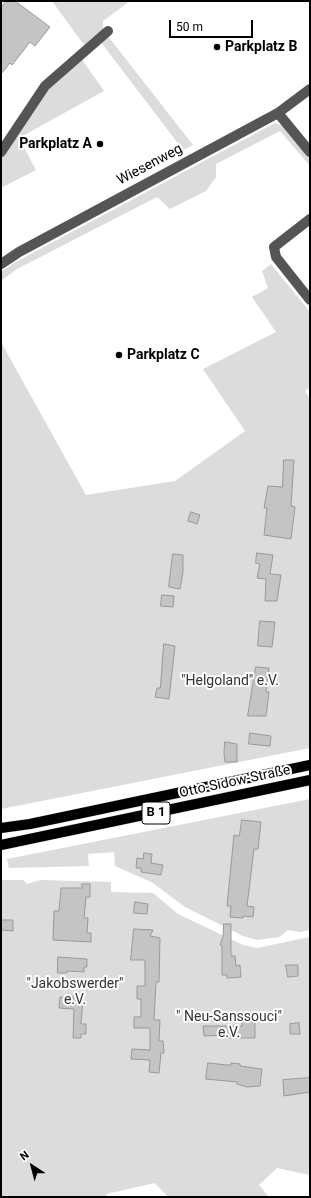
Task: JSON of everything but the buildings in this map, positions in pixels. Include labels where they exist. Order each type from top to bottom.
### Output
[{"type":"main road","name":"Otto-Sidow-Straße","points":[[1,828],[38,822],[310,765]]},
{"type":"main road","name":"Otto-Sidow-Straße","points":[[1,845],[310,780]]},
{"type":"street","points":[[1,152],[45,86],[108,31]]},
{"type":"street","name":"Wiesenweg","points":[[1,264],[26,248],[278,113],[310,89]]},
{"type":"street","points":[[278,113],[310,152]]},
{"type":"street","points":[[310,219],[274,247],[276,257],[310,300]]},
{"type":"green space","points":[[52,1],[130,1],[103,21],[103,30],[84,45]]},
{"type":"green space","points":[[107,35],[193,145],[183,150],[100,41]]},
{"type":"green space","points":[[81,58],[104,91],[19,138],[36,170],[1,188],[1,158],[14,136],[47,88]]},
{"type":"green space","points":[[275,123],[286,127],[310,157],[310,166],[280,131],[216,164],[216,177],[206,191],[170,209],[157,197],[17,269],[1,281],[1,272],[14,263]]},
{"type":"green space","name":"\"Helgoland\" e.V.","points":[[271,264],[310,312],[310,387],[305,391],[310,399],[310,748],[1,809],[1,342],[86,495],[175,481],[245,431],[203,369],[276,332],[252,297],[268,288],[262,271]]},
{"type":"green space","points":[[310,799],[310,930],[300,932],[288,930],[279,937],[257,940],[243,936],[185,907],[153,883],[115,866],[114,852],[88,854],[89,866],[9,868],[7,859]]},
{"type":"green space","points":[[1,880],[23,880],[27,884],[40,880],[111,882],[111,892],[153,893],[178,914],[243,945],[257,948],[310,937],[310,1175],[277,1168],[259,1185],[269,1197],[168,1197],[155,1183],[106,1194],[108,1197],[1,1197]]},
{"type":"place","name":"Parkplatz B","points":[[217,47]]},
{"type":"place","name":"Parkplatz A","points":[[100,144]]},
{"type":"place","name":"Parkplatz C","points":[[119,355]]},
{"type":"park label","name":"\"Jakobswerder\" e.V.","points":[[75,992]]},
{"type":"park label","name":"\" Neu-Sanssouci\" e.V.","points":[[229,1026]]}]
